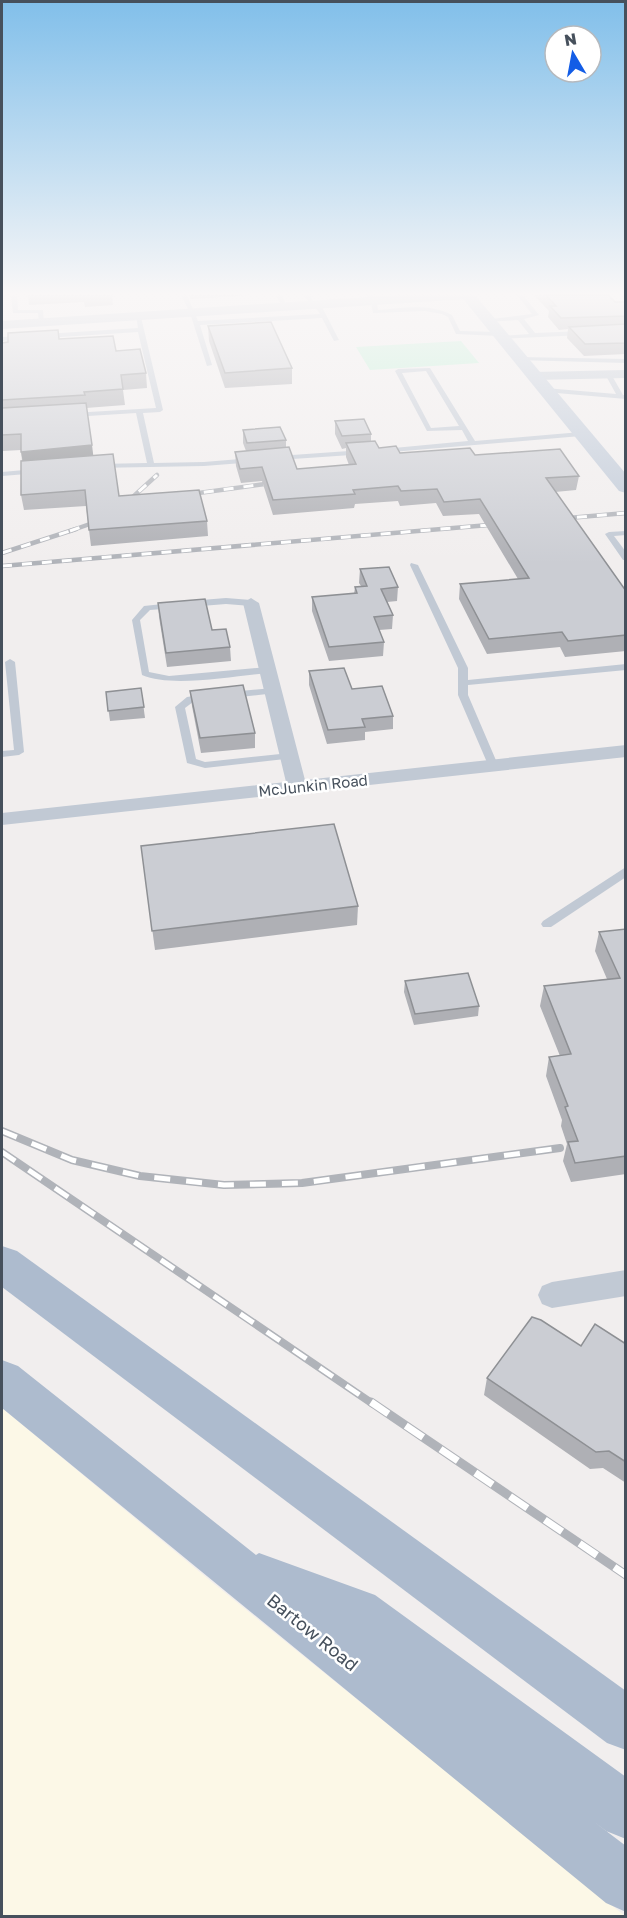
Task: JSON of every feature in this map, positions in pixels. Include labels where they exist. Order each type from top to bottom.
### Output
[{"type":"main road","points":[[541,385],[626,487]]},
{"type":"main road","points":[[2,1264],[626,1724]]},
{"type":"main road","name":"Bartow Road","points":[[2,1381],[626,1883]]},
{"type":"main road","points":[[234,1569],[357,1613],[626,1811]]},
{"type":"street","points":[[251,603],[297,787]]},
{"type":"street","name":"McJunkin Road","points":[[2,819],[626,751]]},
{"type":"street","points":[[552,1294],[626,1283]]},
{"type":"lane","points":[[59,416],[160,410],[154,385]]},
{"type":"lane","points":[[405,385],[429,430],[465,428]]},
{"type":"lane","points":[[438,385],[473,443]]},
{"type":"lane","points":[[546,390],[623,397]]},
{"type":"lane","points":[[139,411],[151,465]]},
{"type":"lane","points":[[378,451],[581,434]]},
{"type":"lane","points":[[273,459],[366,452]]},
{"type":"lane","points":[[93,466],[262,460]]},
{"type":"lane","points":[[2,474],[47,470]]},
{"type":"lane","points":[[626,533],[609,534],[626,558]]},
{"type":"lane","points":[[414,565],[463,668],[463,695],[493,765]]},
{"type":"lane","points":[[251,603],[226,601],[147,609],[136,620],[145,673],[170,679],[268,670]]},
{"type":"lane","points":[[2,754],[19,752],[10,662]]},
{"type":"lane","points":[[463,684],[626,668]]},
{"type":"lane","points":[[273,691],[190,699],[183,702],[180,707],[191,761],[205,765],[290,756]]},
{"type":"lane","points":[[547,924],[626,871]]},
{"type":"shaded area","points":[[2,1408],[213,1583],[625,1916],[2,1916]]},
{"type":"building","points":[[2,385],[122,385],[123,389],[84,392],[85,395],[2,400]]},
{"type":"building","points":[[86,403],[92,445],[21,452],[21,434],[2,435],[2,408]]},
{"type":"building","points":[[364,419],[371,434],[342,436],[335,421]]},
{"type":"building","points":[[280,427],[286,440],[247,443],[243,430]]},
{"type":"building","points":[[375,441],[379,448],[396,446],[400,453],[470,448],[475,455],[560,449],[579,476],[546,478],[626,591],[626,635],[568,641],[562,632],[489,639],[460,584],[529,578],[480,499],[444,502],[437,489],[401,491],[398,486],[353,490],[355,494],[273,500],[262,467],[240,469],[235,452],[289,447],[297,469],[356,464],[346,443]]},
{"type":"building","points":[[113,454],[119,496],[199,490],[207,521],[89,530],[85,490],[21,495],[21,461]]},
{"type":"building","points":[[389,567],[398,587],[381,589],[393,615],[374,617],[384,642],[329,647],[312,597],[357,593],[355,587],[367,586],[360,569]]},
{"type":"building","points":[[205,599],[212,630],[226,629],[230,647],[166,653],[158,603]]},
{"type":"building","points":[[344,668],[352,689],[382,686],[393,716],[362,719],[365,727],[328,730],[309,671]]},
{"type":"building","points":[[243,685],[255,733],[200,738],[190,691]]},
{"type":"building","points":[[141,688],[144,707],[108,711],[106,692]]},
{"type":"building","points":[[334,824],[358,906],[152,931],[141,846]]},
{"type":"building","points":[[626,929],[626,1156],[575,1163],[568,1142],[578,1141],[565,1107],[568,1106],[549,1057],[571,1054],[544,986],[620,978],[599,932]]},
{"type":"building","points":[[468,973],[479,1006],[415,1014],[405,981]]},
{"type":"building","points":[[532,1317],[541,1320],[581,1346],[595,1324],[626,1344],[626,1462],[609,1451],[596,1452],[487,1378]]},
{"type":"railway","points":[[124,505],[157,475]]},
{"type":"railway","points":[[184,495],[279,482]]},
{"type":"railway","points":[[557,519],[626,513]]},
{"type":"railway","points":[[72,530],[104,519]]},
{"type":"railway","points":[[2,566],[501,524]]},
{"type":"railway","points":[[72,530],[76,529]]},
{"type":"railway","points":[[2,553],[72,530]]},
{"type":"railway","points":[[2,1131],[72,1160],[140,1176],[224,1185],[302,1183],[560,1148]]},
{"type":"railway","points":[[2,1152],[373,1404]]},
{"type":"railway","points":[[371,1402],[626,1575]]}]
